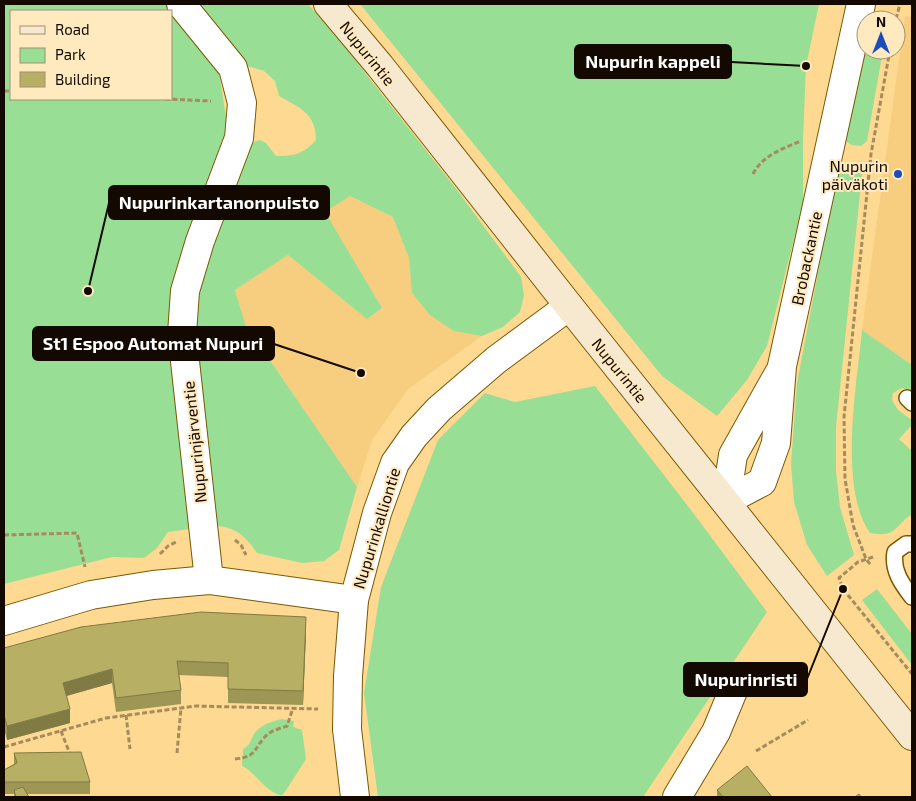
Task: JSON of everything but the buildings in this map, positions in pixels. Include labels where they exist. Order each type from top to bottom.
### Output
[{"type":"main road","name":"Nupurintie","points":[[328,4],[380,66],[912,736]]},
{"type":"street","name":"Nupurinjärventie","points":[[181,4],[232,68],[242,103],[239,138],[200,241],[185,291],[182,334],[209,580]]},
{"type":"street","name":"Brobackantie","points":[[726,501],[762,482],[776,442],[782,366],[861,4]]},
{"type":"street","name":"Nupurinkalliontie","points":[[355,797],[347,729],[348,676],[354,600],[377,513],[395,463],[414,436],[439,409],[496,360],[569,306]]},
{"type":"street","name":"Brobackantie","points":[[726,501],[732,455],[782,366]]},
{"type":"street","points":[[4,621],[91,595],[153,585],[209,580],[354,600]]},
{"type":"street","points":[[677,797],[716,732],[738,679]]},
{"type":"lane","points":[[912,544],[906,544],[895,552],[893,562],[900,582],[912,597]]},
{"type":"path","points":[[872,566],[866,559],[853,525],[845,479],[844,417],[871,154],[888,60]]},
{"type":"path","points":[[172,99],[242,103]]},
{"type":"path","points":[[753,174],[757,167],[773,153],[803,140],[831,145]]},
{"type":"path","points":[[4,535],[77,533],[86,570]]},
{"type":"path","points":[[866,559],[858,562],[839,578],[843,589],[912,674]]},
{"type":"path","points":[[4,747],[106,718],[196,706],[320,709]]},
{"type":"path","points":[[176,753],[181,708]]},
{"type":"path","points":[[234,759],[246,758],[252,754],[269,733],[286,726],[292,708]]},
{"type":"path","points":[[126,715],[130,749]]},
{"type":"path","points":[[756,751],[808,720]]},
{"type":"path","points":[[61,731],[70,754]]},
{"type":"shaded area","name":"Nupurin päiväkoti","points":[[906,16],[912,17],[912,365],[862,330],[899,60],[906,60]]},
{"type":"shaded area","points":[[350,196],[393,217],[409,258],[413,293],[454,331],[482,336],[408,389],[372,440],[357,487],[245,324],[235,290],[288,255],[367,319],[382,308],[324,211]]},
{"type":"green space","points":[[4,4],[168,4],[218,67],[227,123],[224,149],[176,269],[169,313],[189,529],[168,532],[157,548],[144,558],[112,557],[4,584]]},
{"type":"green space","points":[[193,4],[308,4],[351,55],[457,190],[521,277],[524,295],[520,312],[503,327],[482,336],[454,331],[430,315],[412,293],[409,258],[393,217],[350,196],[325,212],[382,308],[367,319],[288,255],[235,290],[245,324],[357,487],[339,550],[324,561],[302,563],[257,553],[240,534],[217,526],[195,332],[195,297],[210,246],[250,143],[260,140],[266,143],[276,156],[283,156],[294,155],[303,151],[316,140],[310,117],[300,108],[279,96],[275,81],[264,71],[244,65]]},
{"type":"green space","points":[[360,4],[819,4],[806,66],[803,203],[767,346],[747,380],[717,416],[662,376]]},
{"type":"green space","points":[[863,60],[881,60],[867,141],[861,146],[852,145],[845,141]]},
{"type":"green space","points":[[853,164],[862,174],[836,427],[836,471],[840,507],[854,555],[827,576],[807,545],[794,502],[791,464],[797,383],[838,168],[842,165]]},
{"type":"green space","points":[[862,330],[912,365],[912,391],[902,388],[893,393],[892,400],[898,410],[912,420],[912,425],[899,439],[912,451],[912,514],[894,530],[885,534],[870,533],[860,513],[852,463],[854,406]]},
{"type":"green space","points":[[595,386],[767,612],[643,797],[378,797],[364,693],[381,587],[438,440],[485,393],[515,402]]},
{"type":"green space","points":[[877,589],[912,634],[912,665],[862,600]]},
{"type":"green space","points":[[282,719],[294,721],[293,727],[302,730],[306,759],[285,792],[279,795],[268,789],[250,771],[242,766],[243,749],[248,745],[255,732],[265,724]]},
{"type":"place","name":"Nupurin kappeli","points":[[806,66]]},
{"type":"place","name":"Nupurin päiväkoti","points":[[898,174]]},
{"type":"place","name":"Nupurinkartanonpuisto","points":[[88,291]]},
{"type":"place","name":"St1 Espoo Automat Nupuri","points":[[361,373]]},
{"type":"place","name":"Nupurinristi","points":[[843,589]]}]
